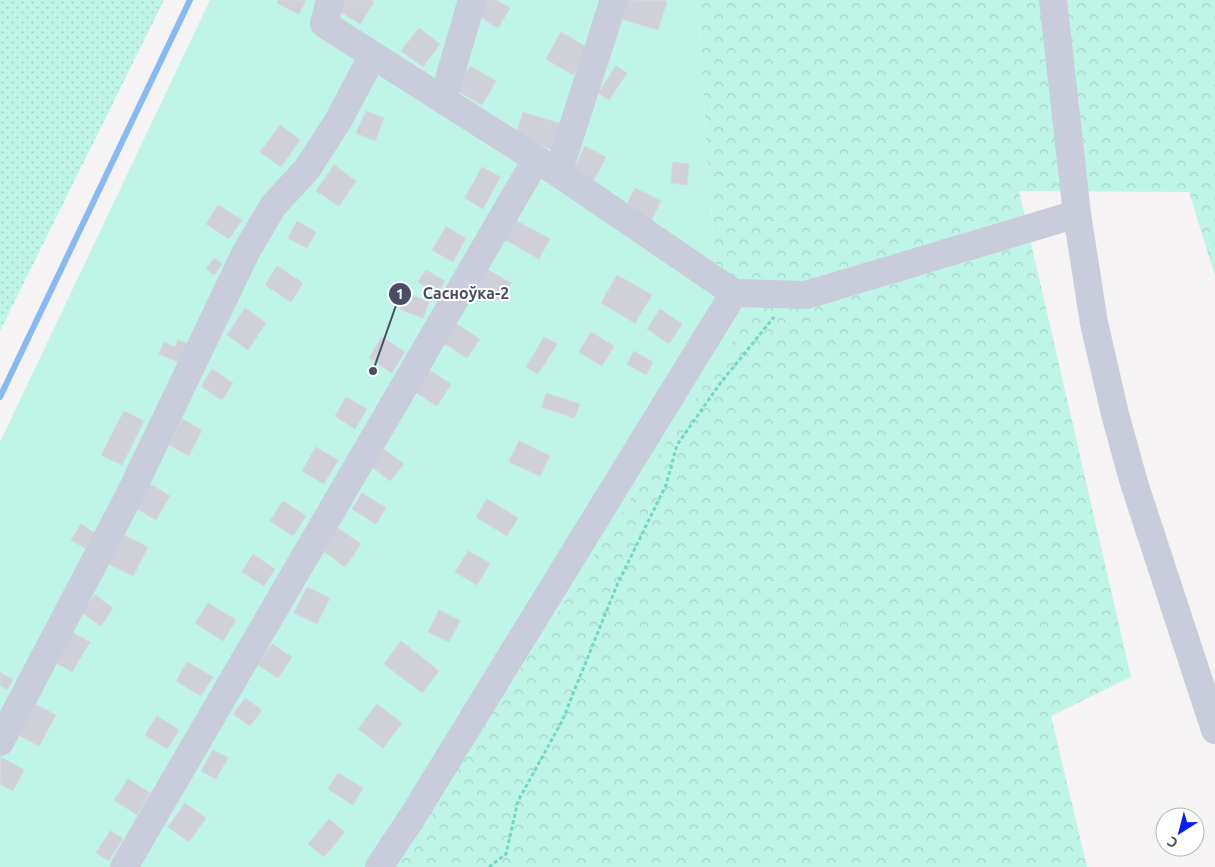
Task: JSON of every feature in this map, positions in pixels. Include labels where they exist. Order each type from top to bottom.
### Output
[{"type":"street","points":[[330,0],[324,24],[547,167],[734,293],[806,295],[1077,214]]},
{"type":"street","points":[[443,100],[472,0]]},
{"type":"street","points":[[124,867],[547,167],[614,0]]},
{"type":"street","points":[[1054,0],[1077,214],[1094,323],[1114,414],[1134,483],[1215,730]]},
{"type":"street","points":[[0,742],[129,496],[246,252],[273,206],[307,169],[338,121],[374,55]]},
{"type":"street","points":[[379,867],[734,293]]},
{"type":"path","points":[[489,867],[506,854],[518,801],[562,721],[617,585],[666,485],[678,445],[719,385],[776,314]]},
{"type":"green space","points":[[0,0],[164,0],[0,331]]},
{"type":"green space","points":[[210,0],[697,0],[715,263],[759,300],[392,867],[0,867],[0,442]]},
{"type":"green space","points":[[697,0],[1215,0],[1215,276],[1189,192],[1019,191],[1131,677],[1051,716],[1087,867],[392,867],[759,300],[715,263]]},
{"type":"building","points":[[279,0],[306,0],[299,14],[277,3]]},
{"type":"building","points":[[340,0],[371,0],[374,2],[360,24],[335,8]]},
{"type":"building","points":[[485,0],[496,0],[510,8],[498,28],[476,15]]},
{"type":"building","points":[[628,0],[667,1],[658,30],[622,19]]},
{"type":"building","points":[[419,28],[440,44],[423,67],[401,51]]},
{"type":"building","points":[[561,32],[588,48],[573,75],[546,59]]},
{"type":"building","points":[[470,66],[496,81],[482,105],[456,90]]},
{"type":"building","points":[[616,66],[627,73],[609,100],[598,93]]},
{"type":"building","points":[[366,111],[384,118],[375,141],[356,133]]},
{"type":"building","points":[[523,112],[562,124],[554,150],[515,138]]},
{"type":"building","points":[[280,125],[300,140],[281,167],[260,152]]},
{"type":"building","points":[[585,146],[606,157],[593,182],[573,171]]},
{"type":"building","points":[[673,162],[689,164],[687,185],[671,183]]},
{"type":"building","points":[[334,165],[356,181],[339,206],[316,191]]},
{"type":"building","points":[[482,167],[500,177],[483,209],[465,198]]},
{"type":"building","points":[[635,188],[661,201],[651,221],[625,208]]},
{"type":"building","points":[[218,205],[242,220],[229,239],[206,224]]},
{"type":"building","points":[[515,220],[550,239],[539,259],[504,239]]},
{"type":"building","points":[[297,221],[316,232],[307,248],[288,238]]},
{"type":"building","points":[[446,227],[466,238],[453,262],[432,250]]},
{"type":"building","points":[[214,258],[222,264],[214,275],[206,269]]},
{"type":"building","points":[[277,266],[303,283],[291,302],[265,285]]},
{"type":"building","points":[[485,268],[511,283],[501,301],[475,286]]},
{"type":"building","points":[[426,270],[445,281],[437,294],[418,282]]},
{"type":"building","points":[[617,275],[652,295],[635,323],[601,303]]},
{"type":"building","points":[[406,293],[429,302],[423,318],[400,309]]},
{"type":"building","points":[[245,308],[266,323],[248,350],[227,335]]},
{"type":"building","points":[[660,309],[682,324],[669,344],[647,329]]},
{"type":"building","points":[[452,321],[480,339],[467,358],[439,340]]},
{"type":"building","points":[[591,332],[614,346],[602,366],[579,352]]},
{"type":"building","points":[[382,337],[405,352],[392,373],[369,358]]},
{"type":"building","points":[[544,337],[557,344],[538,374],[526,367]]},
{"type":"building","points":[[178,340],[190,345],[182,364],[159,354],[164,342],[175,347]]},
{"type":"building","points":[[634,351],[653,362],[646,375],[627,364]]},
{"type":"building","points":[[212,369],[233,383],[222,400],[201,386]]},
{"type":"building","points":[[429,370],[451,384],[437,406],[415,392]]},
{"type":"building","points":[[546,393],[580,404],[574,418],[542,407]]},
{"type":"building","points":[[346,397],[367,409],[355,429],[335,416]]},
{"type":"building","points":[[124,411],[144,421],[122,465],[101,455]]},
{"type":"building","points":[[182,419],[202,430],[189,456],[169,445]]},
{"type":"building","points":[[519,441],[550,456],[540,476],[509,462]]},
{"type":"building","points":[[380,446],[404,464],[390,481],[367,463]]},
{"type":"building","points":[[316,447],[338,460],[324,484],[302,471]]},
{"type":"building","points":[[147,482],[170,496],[156,520],[132,506]]},
{"type":"building","points":[[362,493],[386,508],[376,524],[352,509]]},
{"type":"building","points":[[487,499],[518,518],[507,536],[476,517]]},
{"type":"building","points":[[283,501],[306,516],[293,536],[270,521]]},
{"type":"building","points":[[81,524],[99,536],[90,551],[71,540]]},
{"type":"building","points":[[338,528],[361,544],[345,567],[322,550]]},
{"type":"building","points":[[122,534],[148,547],[133,576],[107,563]]},
{"type":"building","points":[[468,551],[490,563],[477,585],[455,572]]},
{"type":"building","points":[[253,554],[275,569],[264,586],[242,572]]},
{"type":"building","points":[[307,587],[330,598],[317,624],[294,613]]},
{"type":"building","points":[[95,595],[113,608],[101,626],[82,613]]},
{"type":"building","points":[[208,603],[236,620],[223,641],[195,623]]},
{"type":"building","points":[[439,610],[460,621],[449,642],[428,632]]},
{"type":"building","points":[[70,631],[90,642],[72,672],[53,661]]},
{"type":"building","points":[[401,641],[439,671],[422,693],[384,664]]},
{"type":"building","points":[[272,644],[292,657],[278,678],[258,665]]},
{"type":"building","points":[[187,662],[213,677],[201,696],[176,681]]},
{"type":"building","points":[[0,672],[13,680],[7,690],[0,685]]},
{"type":"building","points":[[245,698],[262,710],[250,726],[233,714]]},
{"type":"building","points":[[35,704],[56,715],[39,746],[18,735]]},
{"type":"building","points":[[377,704],[402,723],[383,748],[358,729]]},
{"type":"building","points":[[157,716],[179,730],[167,749],[145,735]]},
{"type":"building","points":[[213,750],[228,758],[216,779],[201,771]]},
{"type":"building","points":[[1,757],[24,770],[13,791],[0,784]]},
{"type":"building","points":[[338,773],[363,788],[353,805],[328,789]]},
{"type":"building","points":[[128,779],[150,793],[137,815],[114,800]]},
{"type":"building","points":[[185,803],[206,818],[189,842],[168,827]]},
{"type":"building","points":[[329,819],[345,832],[324,857],[308,844]]},
{"type":"building","points":[[110,831],[123,838],[109,861],[96,853]]},
{"type":"waterway","points":[[0,397],[190,0]]},
{"type":"place","name":"Сасноўка-2","points":[[373,371]]}]
